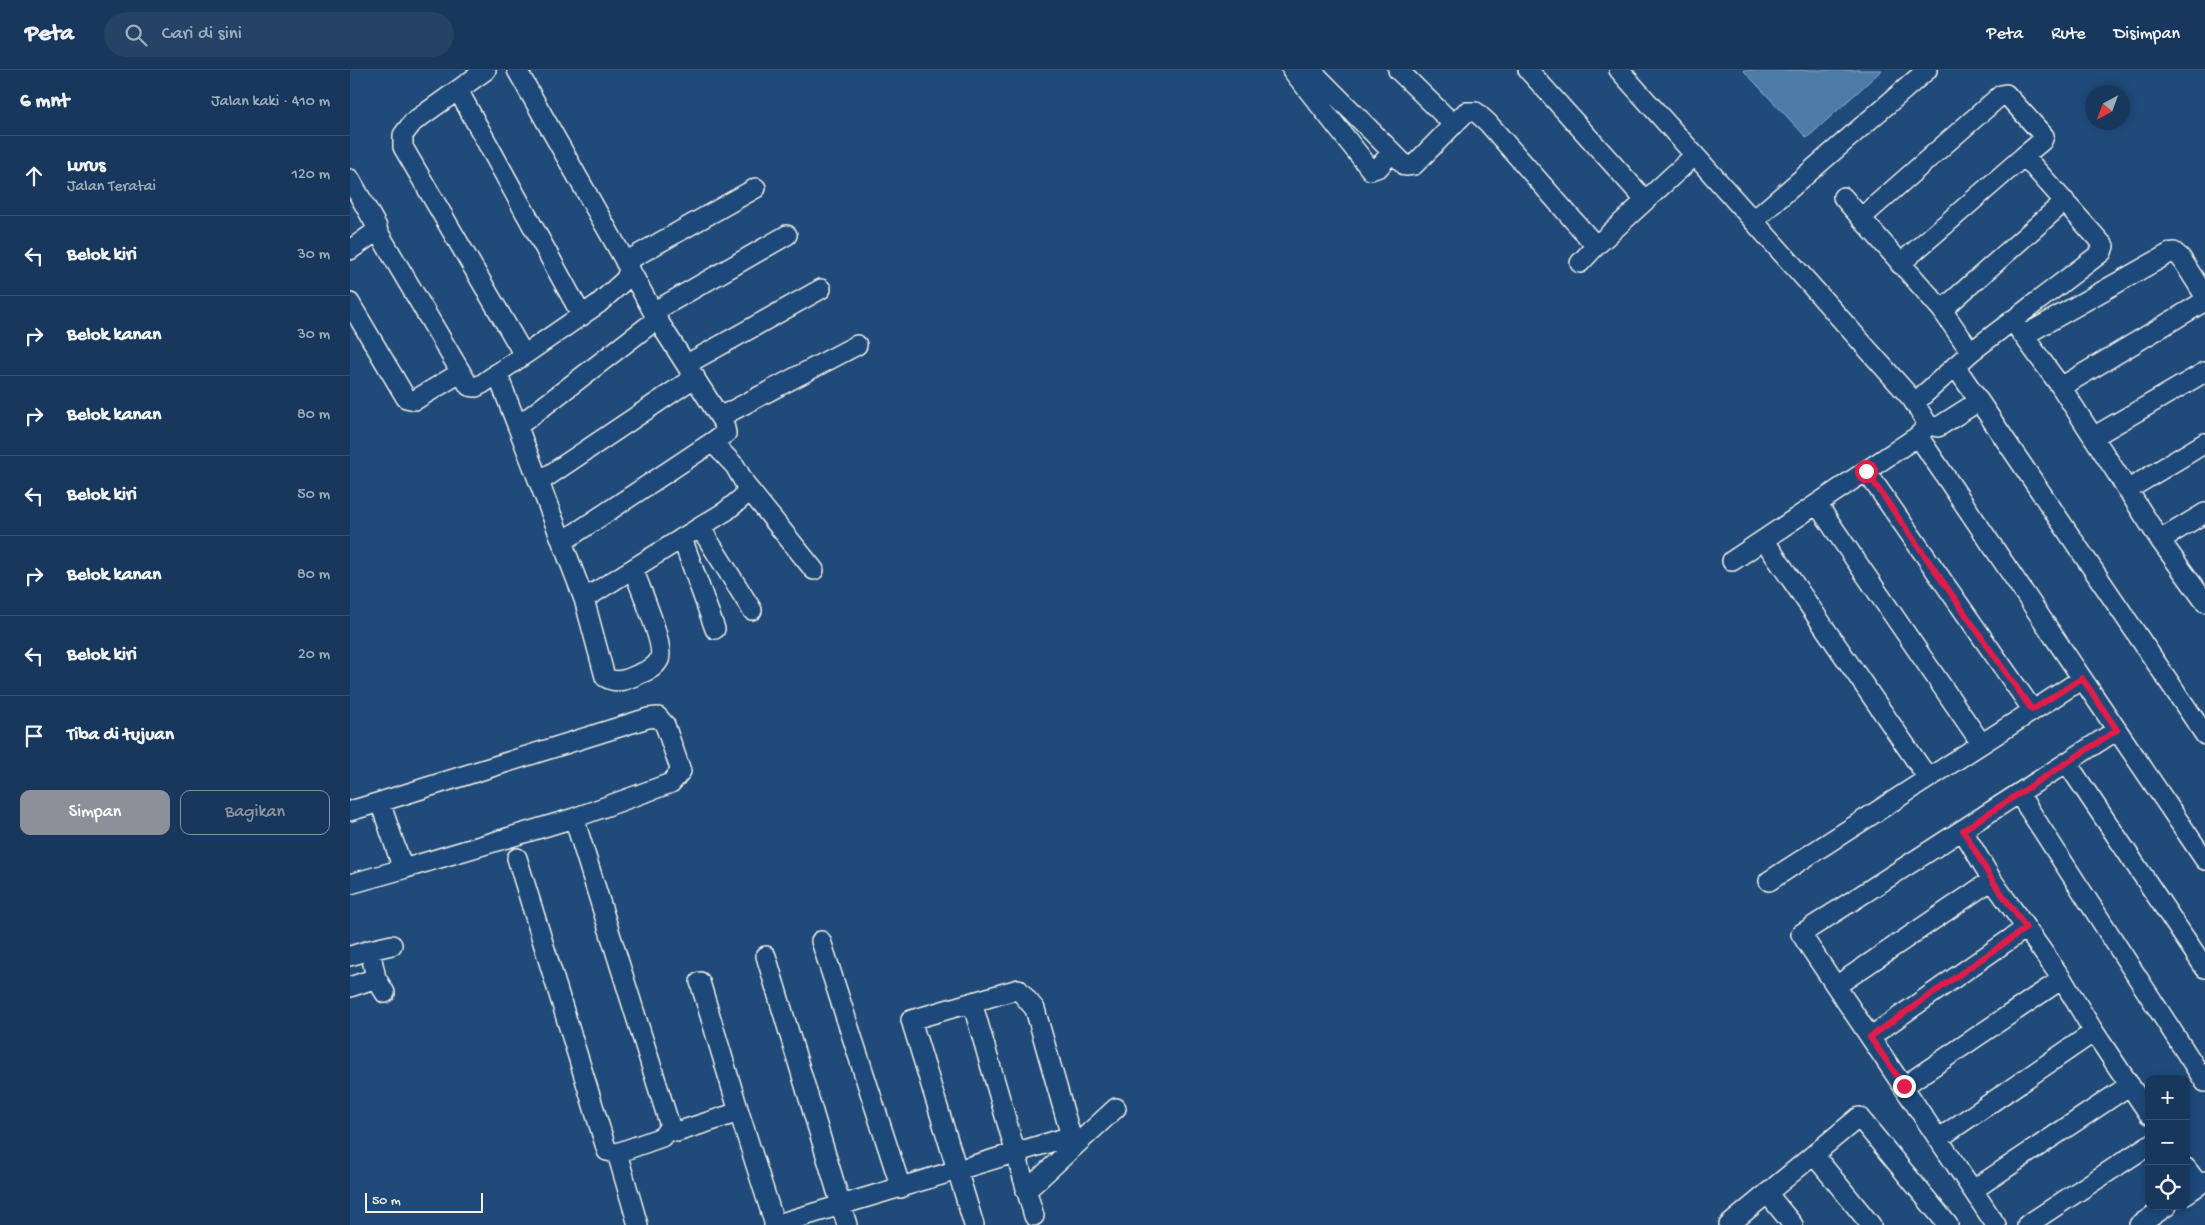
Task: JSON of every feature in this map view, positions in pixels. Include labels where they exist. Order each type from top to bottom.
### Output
[{"type":"street","points":[[486,70],[414,122],[403,135],[402,147],[524,355]]},
{"type":"street","points":[[517,70],[655,315],[720,418],[726,433],[562,542]]},
{"type":"street","points":[[1292,70],[1371,170],[1379,167],[1392,152]]},
{"type":"street","points":[[1311,70],[1406,166],[1414,165],[1466,112],[1476,112],[1488,123],[1596,246]]},
{"type":"street","points":[[1398,70],[1454,125]]},
{"type":"street","points":[[1528,70],[1645,200]]},
{"type":"street","points":[[1619,70],[1912,399],[1923,430],[2082,678],[2205,860]]},
{"type":"street","points":[[1753,221],[1927,70]]},
{"type":"street","points":[[458,90],[582,316]]},
{"type":"street","points":[[1861,218],[2004,93],[2043,133],[2042,141],[1900,264]]},
{"type":"street","points":[[1580,263],[1694,156]]},
{"type":"street","points":[[1912,399],[1920,398],[1971,352],[2104,249],[2103,244],[2024,156]]},
{"type":"street","points":[[350,179],[376,224],[377,230],[469,386],[476,387],[598,304],[626,279],[627,265]]},
{"type":"street","points":[[627,265],[756,188]]},
{"type":"street","points":[[1843,197],[1942,310],[1971,352]]},
{"type":"street","points":[[1942,310],[2065,201]]},
{"type":"street","points":[[350,250],[377,230]]},
{"type":"street","points":[[518,426],[655,315],[787,235]]},
{"type":"street","points":[[2025,335],[2170,252],[2177,253],[2181,258],[2205,296]]},
{"type":"street","points":[[539,482],[691,371],[821,289]]},
{"type":"street","points":[[2061,387],[2205,301]]},
{"type":"street","points":[[350,303],[406,398],[415,400],[460,373]]},
{"type":"street","points":[[2012,320],[2025,335],[2061,387],[2129,489],[2160,540],[2203,594]]},
{"type":"street","points":[[720,418],[857,345]]},
{"type":"street","points":[[1955,366],[2205,735]]},
{"type":"street","points":[[2093,437],[2205,372]]},
{"type":"street","points":[[497,373],[584,599],[604,677],[612,682],[625,680],[653,668],[660,659],[660,644],[633,568]]},
{"type":"street","points":[[1732,561],[1866,471],[1923,430],[1938,427],[1979,400]]},
{"type":"street","points":[[712,442],[735,466],[747,486],[814,570]]},
{"type":"street","points":[[2129,489],[2205,443]]},
{"type":"street","points":[[1866,471],[2032,710]]},
{"type":"street","points":[[584,599],[726,511],[743,497],[747,486]]},
{"type":"street","points":[[1817,504],[1981,743]]},
{"type":"street","points":[[2160,540],[2205,513]]},
{"type":"street","points":[[700,527],[752,610]]},
{"type":"street","points":[[682,538],[715,630]]},
{"type":"street","points":[[1764,540],[1928,778]]},
{"type":"street","points":[[1769,881],[2082,678]]},
{"type":"street","points":[[350,811],[648,718],[658,717],[665,724],[681,771],[671,784],[574,818],[350,884]]},
{"type":"street","points":[[1996,1225],[1801,934],[2117,730]]},
{"type":"street","points":[[2067,763],[2205,968]]},
{"type":"street","points":[[2018,794],[2205,1082]]},
{"type":"street","points":[[380,802],[403,869]]},
{"type":"street","points":[[574,818],[670,1126],[677,1132],[738,1112]]},
{"type":"street","points":[[1963,830],[1992,880],[2062,980],[2145,1108]]},
{"type":"street","points":[[516,858],[607,1151],[617,1153],[662,1137],[670,1126]]},
{"type":"street","points":[[1836,986],[1992,880]]},
{"type":"street","points":[[1870,1037],[2026,928]]},
{"type":"street","points":[[821,941],[901,1188]]},
{"type":"street","points":[[350,956],[392,945]]},
{"type":"street","points":[[350,987],[381,986],[370,950]]},
{"type":"street","points":[[766,956],[847,1225]]},
{"type":"street","points":[[1904,1086],[2062,980]]},
{"type":"street","points":[[700,982],[738,1112],[775,1225],[1015,1153],[1073,1141]]},
{"type":"street","points":[[974,1225],[911,1020],[1018,989],[1035,1009],[1073,1141]]},
{"type":"street","points":[[972,1002],[1034,1216]]},
{"type":"street","points":[[1938,1139],[2094,1032]]},
{"type":"street","points":[[1973,1190],[2130,1085]]},
{"type":"street","points":[[1026,1191],[1073,1141],[1116,1108]]},
{"type":"street","points":[[1729,1225],[1859,1117],[1948,1225]]},
{"type":"street","points":[[2027,1225],[2145,1148]]},
{"type":"street","points":[[617,1153],[638,1225]]},
{"type":"street","points":[[1814,1155],[1871,1225]]},
{"type":"street","points":[[2190,1175],[2197,1187]]},
{"type":"street","points":[[1767,1193],[1794,1225]]},
{"type":"street","points":[[2139,1225],[2161,1210]]},
{"type":"water","points":[[1743,70],[1882,70],[1807,138]]},
{"type":"route","points":[[1866,471],[2032,710],[2082,678],[2117,730],[1963,830],[1992,880],[2026,928],[1870,1037],[1904,1086]]}]
